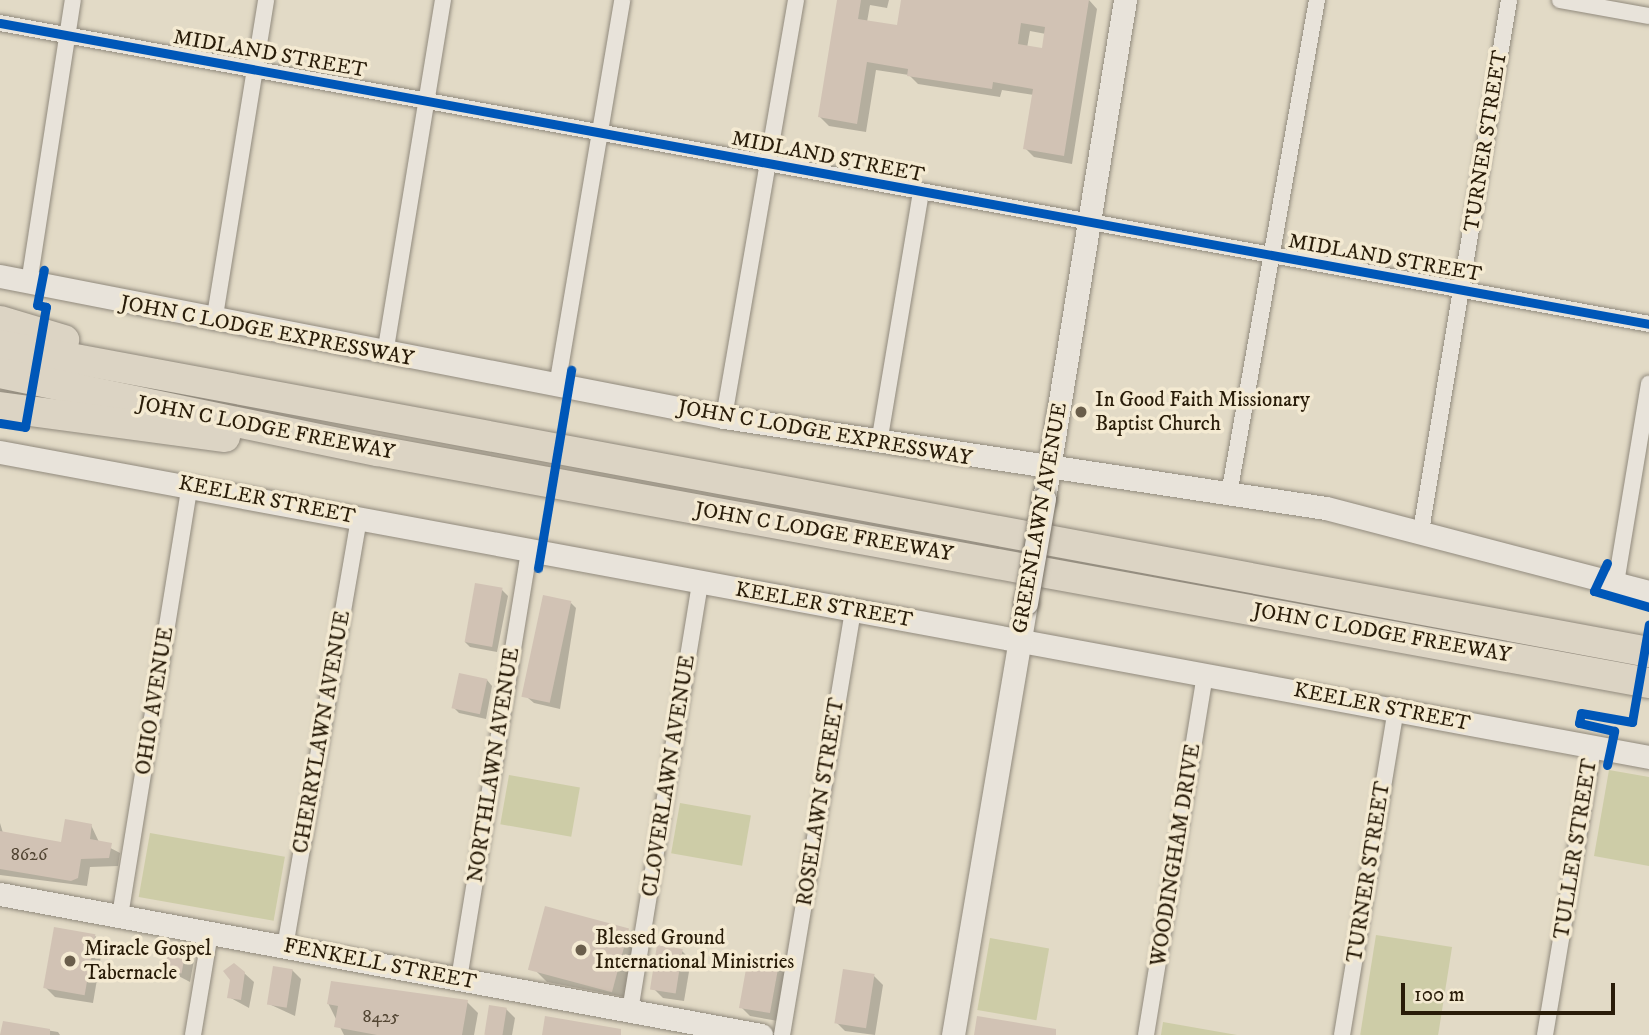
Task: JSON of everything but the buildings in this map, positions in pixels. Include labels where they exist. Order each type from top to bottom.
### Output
[{"type":"highway","points":[[0,321],[181,377]]},
{"type":"highway","name":"JOHN C LODGE FREEWAY","points":[[0,345],[1649,652]]},
{"type":"highway","name":"JOHN C LODGE FREEWAY","points":[[0,373],[378,451],[1649,683]]},
{"type":"highway","points":[[0,407],[156,430],[378,451]]},
{"type":"main road","name":"GREENLAWN AVENUE","points":[[953,1035],[1125,0]]},
{"type":"main road","name":"JOHN C LODGE EXPRESSWAY","points":[[0,276],[214,322],[724,417],[1048,469],[1229,494],[1421,531],[1649,592]]},
{"type":"main road","name":"KEELER STREET","points":[[0,453],[359,517],[1649,757]]},
{"type":"main road","name":"FENKELL STREET","points":[[0,894],[761,1035]]},
{"type":"street","points":[[29,283],[73,0]]},
{"type":"street","points":[[214,322],[266,0]]},
{"type":"street","points":[[385,354],[443,0]]},
{"type":"street","points":[[557,386],[622,0]]},
{"type":"street","points":[[724,417],[796,0]]},
{"type":"street","points":[[1229,494],[1269,255],[1317,0]]},
{"type":"street","name":"TURNER STREET","points":[[1421,531],[1509,0]]},
{"type":"street","points":[[1560,0],[1649,16]]},
{"type":"street","name":"MIDLAND STREET","points":[[0,23],[1649,324]]},
{"type":"street","points":[[880,443],[921,192]]},
{"type":"street","points":[[1616,583],[1649,384]]},
{"type":"street","name":"OHIO AVENUE","points":[[120,916],[190,486]]},
{"type":"street","name":"CHERRYLAWN AVENUE","points":[[285,947],[359,517]]},
{"type":"street","name":"NORTHLAWN AVENUE","points":[[459,979],[530,550]]},
{"type":"street","name":"CLOVERLAWN AVENUE","points":[[630,1011],[700,582]]},
{"type":"street","name":"ROSELAWN STREET","points":[[782,1035],[853,610]]},
{"type":"street","name":"WOODINGHAM DRIVE","points":[[1146,1035],[1205,674]]},
{"type":"street","name":"TURNER STREET","points":[[1342,1035],[1396,710]]},
{"type":"street","name":"TULLER STREET","points":[[1545,1035],[1593,747]]},
{"type":"street","points":[[193,1035],[210,933]]},
{"type":"green space","points":[[1609,770],[1649,777],[1649,866],[1594,856]]},
{"type":"green space","points":[[509,775],[580,788],[571,837],[500,824]]},
{"type":"green space","points":[[680,803],[751,816],[742,866],[671,853]]},
{"type":"green space","points":[[150,833],[285,857],[274,921],[139,897]]},
{"type":"green space","points":[[1376,935],[1452,947],[1438,1035],[1360,1035]]},
{"type":"green space","points":[[990,938],[1049,948],[1036,1020],[977,1010]]},
{"type":"green space","points":[[1163,1022],[1237,1035],[1161,1035]]},
{"type":"cycle path","points":[[0,23],[1649,324]]},
{"type":"cycle path","points":[[0,423],[25,427],[46,307],[37,305],[44,270]]},
{"type":"cycle path","points":[[538,568],[571,370]]},
{"type":"cycle path","points":[[1607,563],[1594,591],[1649,607]]},
{"type":"cycle path","points":[[1607,765],[1614,731],[1579,723],[1581,713],[1632,722],[1649,624]]},
{"type":"place","name":"In Good Faith Missionary Baptist Church","points":[[1081,412]]},
{"type":"place","name":"Blessed Ground International Ministries","points":[[581,950]]},
{"type":"place","name":"Miracle Gospel Tabernacle","points":[[70,961]]}]
